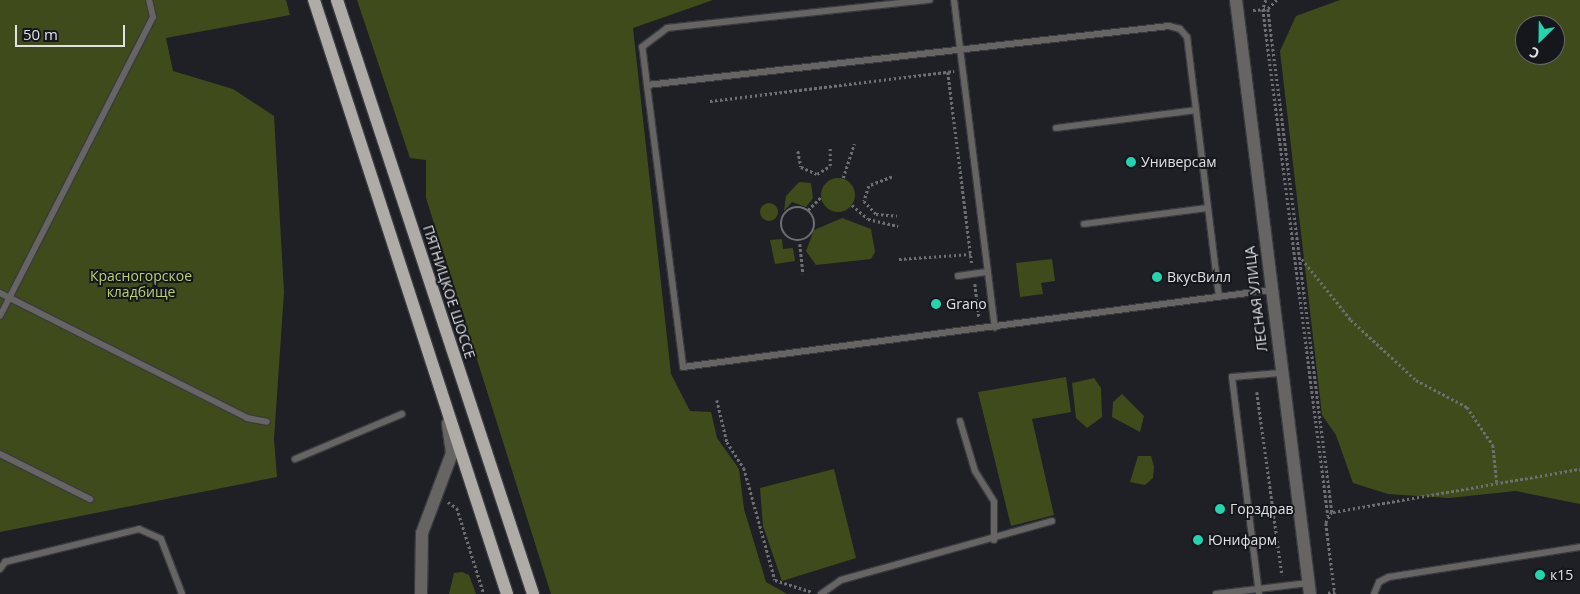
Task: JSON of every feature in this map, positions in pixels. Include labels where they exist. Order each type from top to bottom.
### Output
[{"type":"main road","points":[[314,0],[507,594]]},
{"type":"main road","name":"ПЯТНИЦКОЕ ШОССЕ","points":[[337,0],[533,594]]},
{"type":"street","name":"ЛЕСНАЯ УЛИЦА","points":[[1236,0],[1280,373],[1309,588]]},
{"type":"street","points":[[421,594],[422,534],[437,500],[452,453],[439,382]]},
{"type":"lane","points":[[0,316],[153,17],[149,0]]},
{"type":"lane","points":[[930,0],[667,28],[642,46],[683,367],[1270,290]]},
{"type":"lane","points":[[954,0],[995,327]]},
{"type":"lane","points":[[646,85],[1169,26],[1180,29],[1187,37],[1219,297]]},
{"type":"lane","points":[[1056,128],[1196,110]]},
{"type":"lane","points":[[1084,224],[1208,208]]},
{"type":"lane","points":[[958,276],[988,272]]},
{"type":"lane","points":[[0,293],[247,418],[267,422]]},
{"type":"lane","points":[[1258,591],[1232,377],[1280,373]]},
{"type":"lane","points":[[295,459],[402,414]]},
{"type":"lane","points":[[960,421],[975,471],[994,502],[994,540]]},
{"type":"lane","points":[[0,454],[90,499]]},
{"type":"lane","points":[[821,594],[841,580],[994,540],[1052,521]]},
{"type":"lane","points":[[0,569],[6,562],[139,529],[161,539],[182,594]]},
{"type":"lane","points":[[1374,594],[1378,582],[1389,577],[1580,547]]},
{"type":"lane","points":[[1216,594],[1258,591],[1284,585],[1309,588]]},
{"type":"path","points":[[1266,0],[1263,9],[1328,516],[1335,593],[1328,593]]},
{"type":"path","points":[[1253,10],[1268,9],[1277,0]]},
{"type":"path","points":[[1268,9],[1332,512]]},
{"type":"path","points":[[710,101],[963,70]]},
{"type":"path","points":[[948,72],[980,329]]},
{"type":"path","points":[[843,178],[854,144]]},
{"type":"path","points":[[798,151],[801,167],[817,174],[830,166],[830,147]]},
{"type":"path","points":[[892,177],[869,186],[864,201],[876,214],[897,216]]},
{"type":"path","points":[[808,210],[821,197]]},
{"type":"path","points":[[803,274],[800,244],[785,232],[784,216],[795,204],[808,210]]},
{"type":"path","points":[[852,205],[868,219],[898,226]]},
{"type":"path","points":[[800,244],[812,230],[808,210]]},
{"type":"path","points":[[899,259],[971,254]]},
{"type":"path","points":[[1300,258],[1351,320],[1416,380],[1467,407],[1493,445],[1497,482]]},
{"type":"path","points":[[1258,392],[1284,585]]},
{"type":"path","points":[[717,400],[727,442],[744,468],[775,580],[815,594]]},
{"type":"path","points":[[1328,516],[1332,512],[1580,469]]},
{"type":"path","points":[[437,500],[457,508],[484,594]]},
{"type":"green space","name":"Красногорское кладбище","points":[[0,0],[286,0],[290,15],[166,38],[173,71],[233,89],[274,116],[284,292],[274,439],[277,477],[0,532]]},
{"type":"green space","points":[[357,0],[713,0],[633,28],[671,374],[690,411],[711,412],[717,438],[739,469],[744,509],[766,582],[787,594],[551,594],[426,198],[426,160],[410,158]]},
{"type":"green space","points":[[1340,0],[1580,0],[1580,504],[1516,491],[1449,498],[1388,494],[1353,483],[1336,435],[1322,415],[1280,51],[1296,16]]},
{"type":"green space","points":[[838,178],[845,179],[850,183],[854,188],[854,202],[850,207],[845,211],[838,212],[831,211],[826,207],[822,202],[821,195],[822,188],[826,183],[831,179]]},
{"type":"green space","points":[[799,182],[811,183],[813,198],[806,207],[792,202],[784,211],[786,196]]},
{"type":"green space","points":[[765,203],[773,203],[778,208],[776,219],[765,221],[760,216],[760,208]]},
{"type":"green space","points":[[842,218],[871,229],[875,252],[871,259],[816,265],[806,251],[814,230]]},
{"type":"green space","points":[[782,239],[783,249],[793,248],[795,261],[775,264],[770,240]]},
{"type":"green space","points":[[1052,259],[1055,281],[1041,283],[1043,294],[1020,297],[1016,263]]},
{"type":"green space","points":[[1066,377],[1071,412],[1032,419],[1054,515],[1011,526],[978,392]]},
{"type":"green space","points":[[1094,378],[1101,388],[1102,417],[1087,428],[1076,418],[1072,383]]},
{"type":"green space","points":[[1122,394],[1144,416],[1140,432],[1112,417],[1113,402]]},
{"type":"green space","points":[[1138,456],[1151,456],[1154,467],[1153,478],[1145,485],[1130,482]]},
{"type":"green space","points":[[834,469],[856,558],[782,581],[763,526],[760,488]]},
{"type":"green space","points":[[462,572],[469,575],[476,594],[449,594],[454,573]]},
{"type":"place","name":"Универсам","points":[[1131,162]]},
{"type":"place","name":"ВкусВилл","points":[[1157,277]]},
{"type":"place","name":"Grano","points":[[936,304]]},
{"type":"place","name":"Горздрав","points":[[1220,509]]},
{"type":"place","name":"Юнифарм","points":[[1198,540]]},
{"type":"place","name":"к15","points":[[1540,575]]}]
